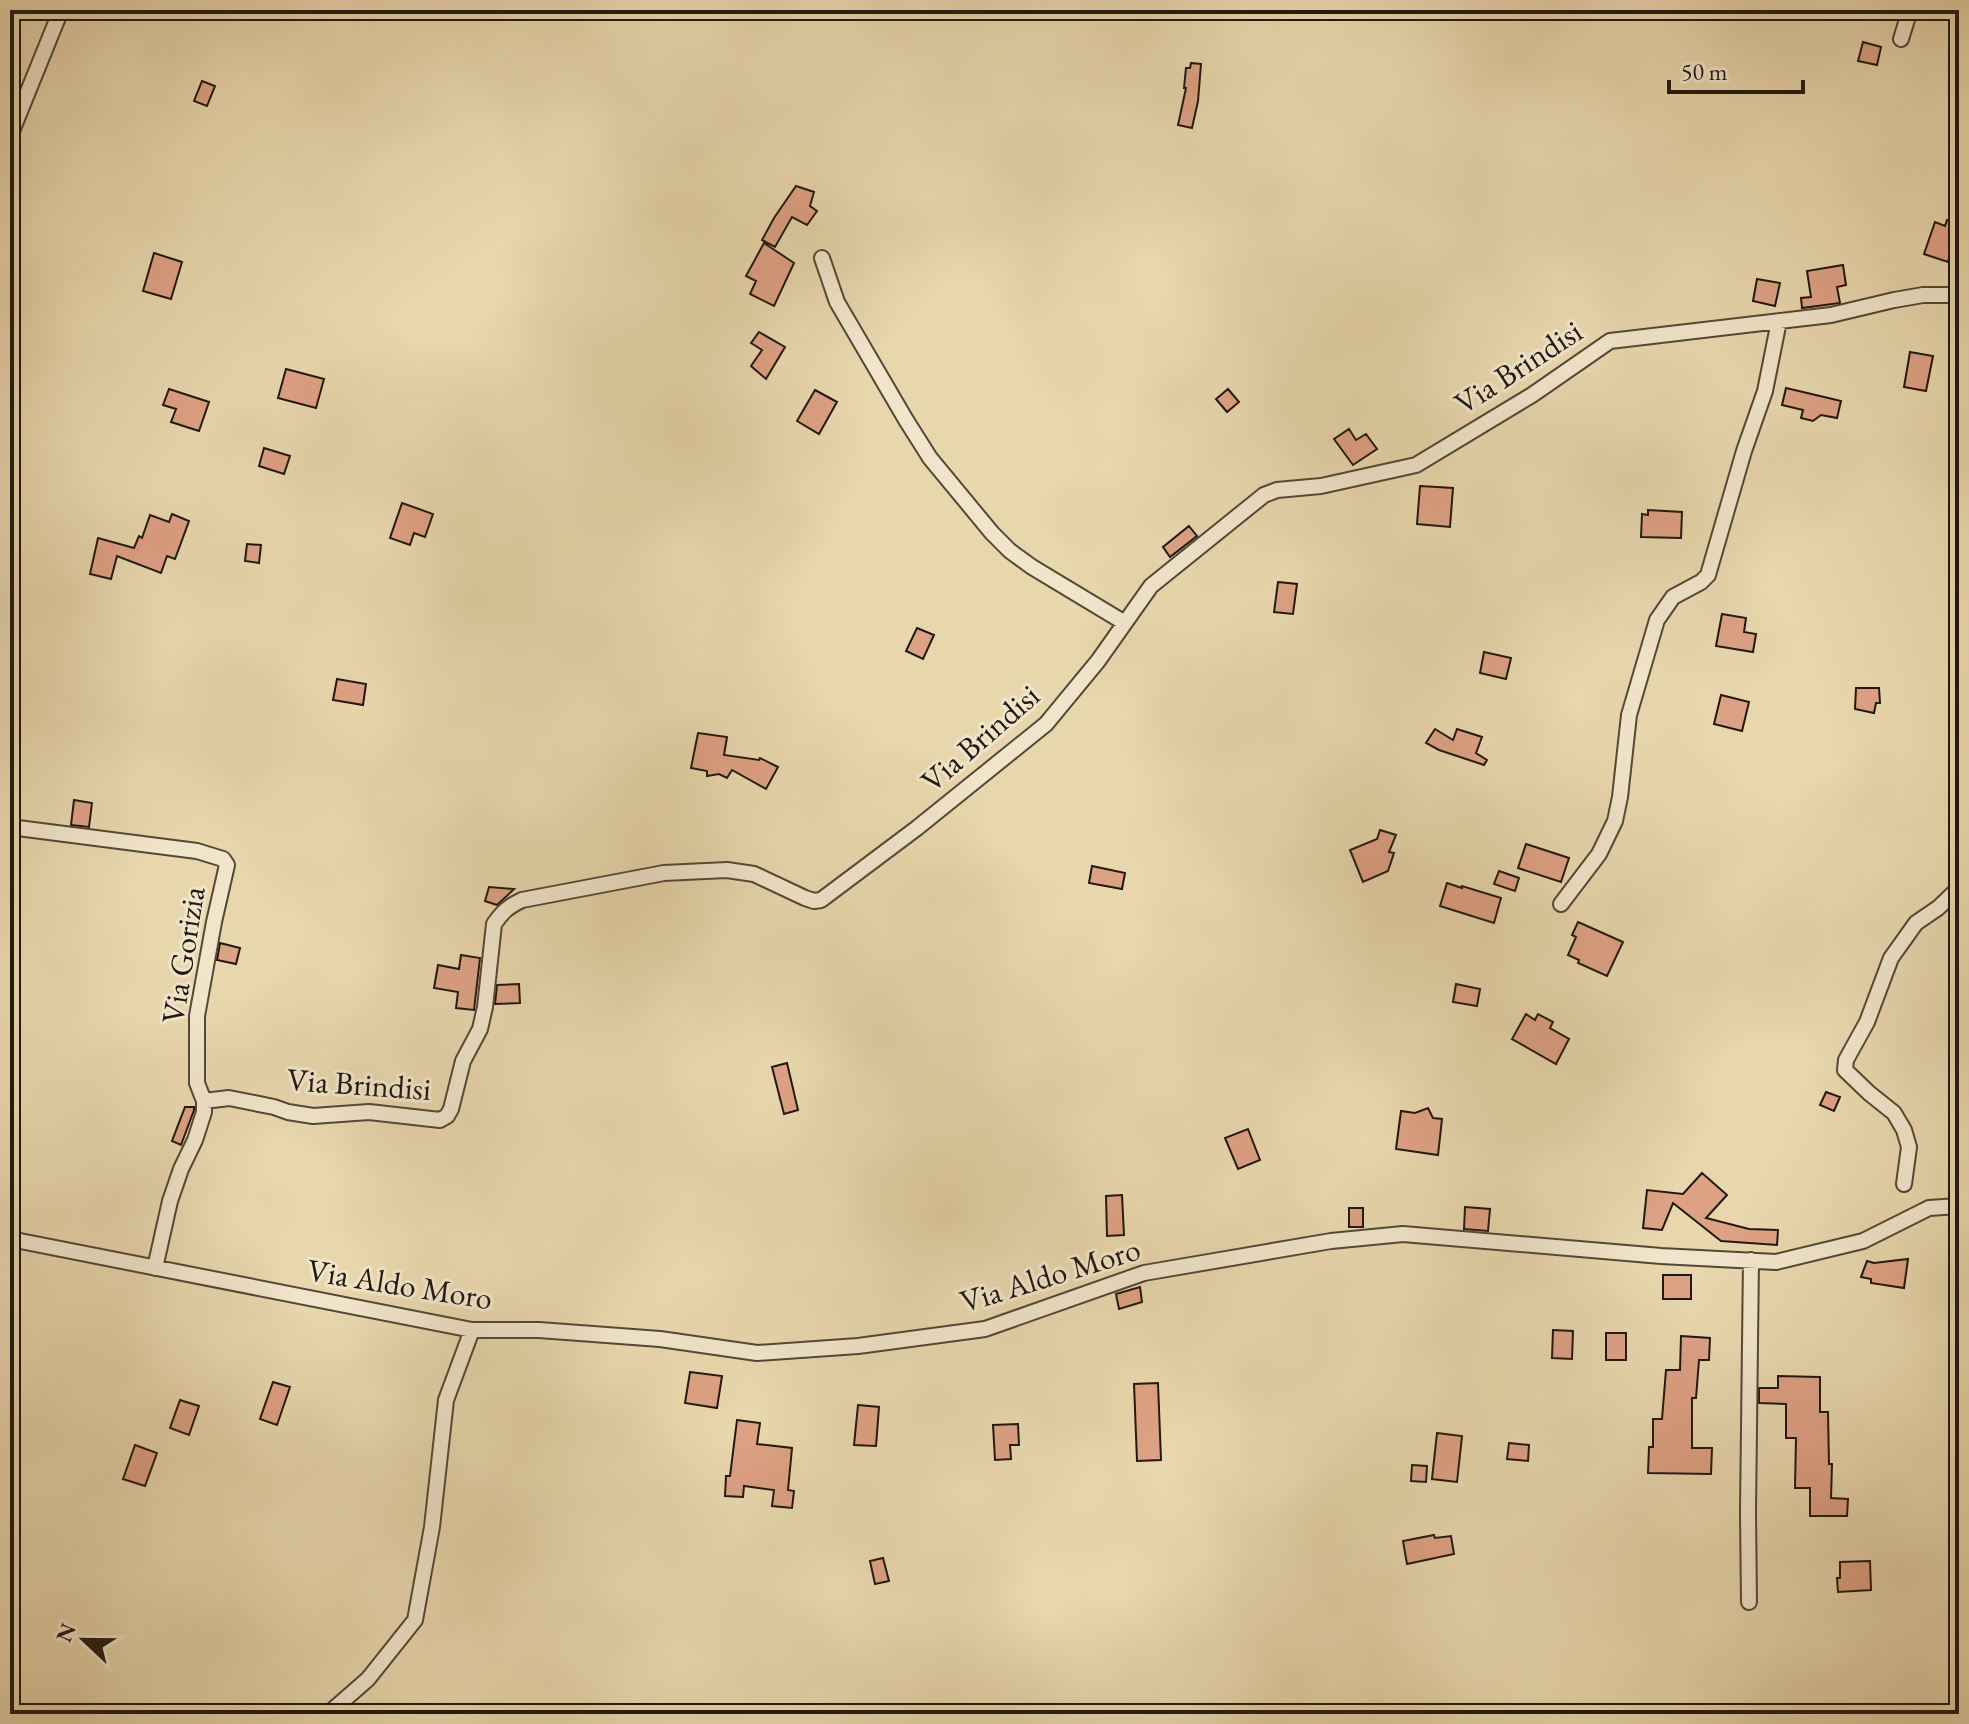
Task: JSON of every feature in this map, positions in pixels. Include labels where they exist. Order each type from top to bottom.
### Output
[{"type":"street","points":[[10,136],[61,10]]},
{"type":"street","points":[[1901,39],[1910,10]]},
{"type":"street","points":[[822,258],[837,302],[906,420],[930,458],[992,533],[1032,567],[1125,623]]},
{"type":"street","name":"Via Brindisi","points":[[204,1101],[229,1098],[313,1116],[369,1112],[440,1120],[451,1109],[463,1061],[480,1029],[494,924],[509,906],[522,900],[664,873],[727,870],[754,874],[805,898],[821,900],[917,828],[1046,724],[1098,661],[1151,586],[1264,495],[1416,465],[1532,395],[1610,341],[1831,315],[1923,295],[1959,295]]},
{"type":"street","points":[[1561,904],[1599,854],[1615,821],[1629,715],[1657,620],[1673,597],[1708,575],[1765,391],[1779,321]]},
{"type":"street","name":"Via Gorizia","points":[[10,827],[197,851],[223,859],[227,865],[197,1016],[197,1083],[204,1101],[204,1112],[170,1201],[155,1268]]},
{"type":"street","points":[[1904,1184],[1909,1147],[1904,1130],[1894,1113],[1845,1070],[1846,1060],[1867,1022],[1891,958],[1916,923],[1959,888]]},
{"type":"street","name":"Via Aldo Moro","points":[[10,1239],[472,1330],[539,1330],[660,1339],[757,1353],[858,1346],[985,1329],[1144,1273],[1331,1241],[1403,1234],[1661,1256],[1776,1262],[1863,1241],[1929,1208],[1959,1206]]},
{"type":"street","points":[[1749,1602],[1751,1260]]},
{"type":"street","points":[[328,1714],[368,1679],[415,1620],[432,1527],[446,1400],[472,1330]]},
{"type":"building","points":[[1863,42],[1881,47],[1877,65],[1858,61]]},
{"type":"building","points":[[1191,63],[1201,64],[1192,128],[1178,125],[1186,88],[1186,68],[1190,68]]},
{"type":"building","points":[[202,81],[215,86],[207,106],[194,101]]},
{"type":"building","points":[[796,186],[814,192],[810,206],[817,211],[807,225],[792,217],[775,247],[762,240]]},
{"type":"building","points":[[1947,220],[1959,224],[1959,257],[1950,254],[1948,262],[1924,254],[1935,222],[1945,226]]},
{"type":"building","points":[[764,243],[794,263],[774,306],[750,294],[756,281],[746,276]]},
{"type":"building","points":[[154,253],[182,262],[171,299],[143,291]]},
{"type":"building","points":[[1843,265],[1846,285],[1837,287],[1840,303],[1802,308],[1801,298],[1811,297],[1807,271]]},
{"type":"building","points":[[1757,279],[1780,283],[1775,306],[1753,301]]},
{"type":"building","points":[[759,332],[785,347],[766,379],[751,366],[762,350],[751,343]]},
{"type":"building","points":[[1910,352],[1933,356],[1926,391],[1904,387]]},
{"type":"building","points":[[286,369],[324,379],[316,408],[278,398]]},
{"type":"building","points":[[1786,388],[1841,401],[1837,418],[1821,415],[1813,421],[1801,418],[1803,410],[1782,405]]},
{"type":"building","points":[[169,389],[209,402],[199,431],[171,422],[176,409],[163,405]]},
{"type":"building","points":[[1228,389],[1239,402],[1227,412],[1216,399]]},
{"type":"building","points":[[815,390],[837,402],[819,434],[797,421]]},
{"type":"building","points":[[1349,429],[1356,440],[1366,434],[1377,449],[1353,465],[1334,439]]},
{"type":"building","points":[[264,448],[290,456],[284,474],[259,466]]},
{"type":"building","points":[[1420,486],[1453,488],[1450,527],[1417,524]]},
{"type":"building","points":[[402,503],[433,514],[425,537],[414,533],[410,545],[390,538]]},
{"type":"building","points":[[1648,510],[1682,512],[1681,538],[1641,537],[1642,514],[1648,515]]},
{"type":"building","points":[[172,514],[189,521],[175,559],[167,556],[161,573],[117,556],[111,579],[90,574],[98,538],[134,548],[139,536],[142,538],[150,515],[169,522]]},
{"type":"building","points":[[1189,526],[1197,536],[1170,557],[1163,547]]},
{"type":"building","points":[[247,544],[261,545],[259,563],[245,561]]},
{"type":"building","points":[[1278,582],[1297,584],[1293,614],[1274,612]]},
{"type":"building","points":[[1722,614],[1746,618],[1744,632],[1756,634],[1753,652],[1716,646]]},
{"type":"building","points":[[917,628],[934,635],[923,659],[906,651]]},
{"type":"building","points":[[1484,652],[1511,658],[1506,679],[1480,673]]},
{"type":"building","points":[[337,679],[366,684],[363,705],[333,700]]},
{"type":"building","points":[[1856,688],[1879,688],[1880,703],[1876,703],[1874,713],[1855,709]]},
{"type":"building","points":[[1721,695],[1749,702],[1742,731],[1714,724]]},
{"type":"building","points":[[1435,729],[1453,740],[1457,729],[1482,737],[1476,753],[1487,760],[1484,765],[1426,743]]},
{"type":"building","points":[[698,733],[727,737],[724,755],[760,758],[778,767],[766,789],[732,770],[727,778],[719,774],[707,776],[707,771],[691,768]]},
{"type":"building","points":[[74,800],[92,803],[89,827],[71,825]]},
{"type":"building","points":[[1380,830],[1396,835],[1389,852],[1394,853],[1388,871],[1363,882],[1350,850],[1377,839]]},
{"type":"building","points":[[1526,844],[1569,858],[1561,882],[1518,868]]},
{"type":"building","points":[[1092,866],[1125,873],[1122,889],[1089,883]]},
{"type":"building","points":[[1499,871],[1519,878],[1515,891],[1494,884]]},
{"type":"building","points":[[1447,883],[1501,898],[1494,923],[1440,906]]},
{"type":"building","points":[[489,887],[514,889],[497,905],[485,901]]},
{"type":"building","points":[[1578,922],[1623,942],[1607,976],[1568,955],[1576,937],[1572,935]]},
{"type":"building","points":[[220,943],[240,948],[236,964],[217,960]]},
{"type":"building","points":[[461,955],[480,958],[474,1010],[456,1008],[458,992],[434,988],[438,965],[459,969]]},
{"type":"building","points":[[519,984],[520,1003],[495,1004],[497,985]]},
{"type":"building","points":[[1456,984],[1480,989],[1477,1006],[1453,1002]]},
{"type":"building","points":[[1526,1014],[1535,1020],[1538,1014],[1553,1022],[1550,1028],[1569,1039],[1556,1064],[1512,1039]]},
{"type":"building","points":[[787,1063],[798,1110],[784,1114],[772,1067]]},
{"type":"building","points":[[1826,1092],[1840,1097],[1834,1111],[1820,1105]]},
{"type":"building","points":[[185,1107],[194,1107],[194,1110],[181,1145],[172,1141]]},
{"type":"building","points":[[1428,1108],[1433,1118],[1442,1119],[1438,1155],[1396,1149],[1401,1111],[1415,1113]]},
{"type":"building","points":[[1248,1129],[1260,1160],[1238,1169],[1225,1138]]},
{"type":"building","points":[[1702,1173],[1727,1195],[1706,1218],[1749,1229],[1778,1230],[1777,1245],[1721,1241],[1673,1203],[1662,1230],[1643,1228],[1647,1190],[1683,1194]]},
{"type":"building","points":[[1122,1195],[1124,1235],[1107,1236],[1106,1196]]},
{"type":"building","points":[[1465,1207],[1490,1209],[1488,1231],[1464,1229]]},
{"type":"building","points":[[1349,1208],[1363,1208],[1363,1227],[1349,1227]]},
{"type":"building","points":[[1908,1259],[1904,1288],[1871,1283],[1871,1279],[1861,1277],[1867,1261]]},
{"type":"building","points":[[1663,1275],[1691,1275],[1691,1299],[1663,1299]]},
{"type":"building","points":[[1140,1287],[1142,1302],[1119,1309],[1116,1294]]},
{"type":"building","points":[[1553,1330],[1573,1331],[1572,1359],[1552,1358]]},
{"type":"building","points":[[1606,1333],[1626,1333],[1626,1360],[1606,1360]]},
{"type":"building","points":[[1681,1336],[1710,1338],[1709,1360],[1699,1360],[1696,1398],[1692,1398],[1692,1448],[1712,1448],[1711,1474],[1648,1473],[1649,1447],[1653,1447],[1653,1419],[1662,1419],[1666,1370],[1680,1370]]},
{"type":"building","points":[[690,1372],[722,1376],[717,1408],[685,1403]]},
{"type":"building","points":[[1778,1376],[1820,1377],[1820,1412],[1828,1412],[1831,1498],[1848,1499],[1847,1516],[1810,1516],[1810,1488],[1795,1488],[1796,1438],[1786,1438],[1786,1404],[1759,1403],[1759,1388],[1778,1388]]},
{"type":"building","points":[[273,1382],[290,1387],[277,1425],[260,1419]]},
{"type":"building","points":[[1158,1383],[1161,1460],[1137,1461],[1134,1384]]},
{"type":"building","points":[[180,1400],[199,1406],[189,1435],[170,1428]]},
{"type":"building","points":[[858,1405],[879,1407],[876,1446],[854,1445]]},
{"type":"building","points":[[737,1420],[760,1423],[757,1444],[792,1448],[788,1490],[794,1491],[792,1508],[772,1506],[774,1490],[744,1486],[743,1497],[725,1496]]},
{"type":"building","points":[[1018,1424],[1019,1445],[1010,1445],[1011,1459],[995,1460],[993,1425]]},
{"type":"building","points":[[1437,1433],[1462,1436],[1457,1482],[1432,1479]]},
{"type":"building","points":[[1509,1443],[1529,1445],[1528,1461],[1507,1459]]},
{"type":"building","points":[[135,1445],[157,1453],[145,1486],[123,1479]]},
{"type":"building","points":[[1412,1465],[1427,1466],[1426,1482],[1411,1481]]},
{"type":"building","points":[[1434,1535],[1435,1538],[1451,1536],[1454,1554],[1407,1564],[1403,1541]]},
{"type":"building","points":[[883,1558],[889,1581],[875,1584],[870,1561]]},
{"type":"building","points":[[1870,1561],[1871,1590],[1838,1592],[1840,1562]]}]
